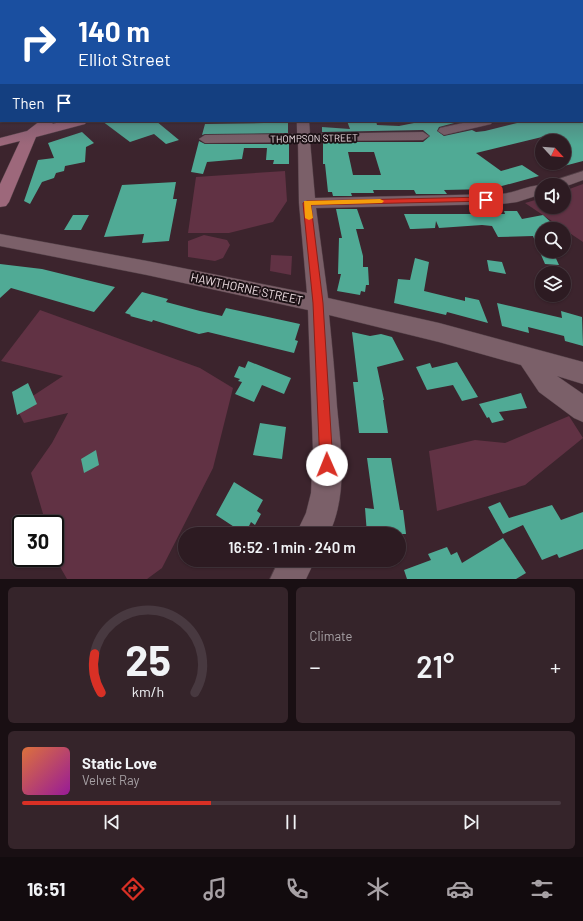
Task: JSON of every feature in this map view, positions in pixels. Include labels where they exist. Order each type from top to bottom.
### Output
[{"type":"main road","points":[[0,202],[30,135],[47,122]]},
{"type":"main road","points":[[0,142],[76,122]]},
{"type":"street","points":[[303,122],[307,203],[318,303],[327,451],[326,493],[320,518],[316,527]]},
{"type":"street","points":[[444,132],[483,122]]},
{"type":"street","name":"THOMPSON STREET","points":[[205,139],[303,139],[424,136]]},
{"type":"street","points":[[571,179],[583,175]]},
{"type":"street","points":[[307,203],[501,199],[516,197],[535,191]]},
{"type":"street","name":"HAWTHORNE STREET","points":[[0,240],[162,270],[318,303],[529,357],[583,373]]},
{"type":"street","points":[[529,357],[548,384],[583,409]]},
{"type":"street","points":[[287,579],[294,567]]},
{"type":"shaded area","points":[[285,171],[287,201],[273,222],[229,233],[188,233],[196,177]]},
{"type":"shaded area","points":[[583,184],[583,242],[571,234],[571,222],[553,222],[541,214],[571,214],[571,188]]},
{"type":"shaded area","points":[[535,200],[535,210],[525,203]]},
{"type":"shaded area","points":[[204,235],[227,240],[230,245],[223,258],[215,261],[188,257],[188,241]]},
{"type":"shaded area","points":[[271,255],[292,256],[291,275],[270,271]]},
{"type":"shaded area","points":[[40,310],[200,368],[233,388],[213,468],[183,527],[178,527],[178,537],[162,568],[147,579],[67,579],[60,567],[64,567],[64,515],[43,515],[31,473],[52,443],[68,413],[24,423],[16,407],[63,376],[1,361]]},
{"type":"shaded area","points":[[569,416],[583,438],[525,485],[437,511],[429,451],[475,440],[505,443]]},
{"type":"building","points":[[103,122],[157,122],[179,140],[166,144],[154,134],[130,142]]},
{"type":"building","points":[[347,122],[376,122],[377,125],[399,126],[419,122],[458,122],[439,127],[437,131],[444,136],[472,130],[476,132],[485,131],[521,122],[583,122],[583,161],[571,164],[571,134],[535,134],[535,139],[476,153],[501,171],[522,165],[539,176],[491,189],[444,190],[447,194],[416,194],[414,190],[373,190],[374,193],[351,193],[352,196],[333,196],[332,192],[328,192],[325,164],[323,164],[323,142],[423,142],[430,136],[423,130],[322,132],[322,127],[350,129]],"holes":[[[348,152],[374,152],[381,175],[353,175]]]},
{"type":"building","points":[[288,123],[288,133],[202,135],[205,124]]},
{"type":"building","points":[[82,132],[94,143],[86,147],[85,162],[65,166],[64,171],[56,173],[54,178],[42,182],[30,204],[24,201],[38,160],[54,158],[48,143]]},
{"type":"building","points":[[199,141],[205,144],[289,144],[289,164],[273,164],[274,160],[266,160],[267,148],[244,148],[242,159],[207,162],[203,174],[191,172]]},
{"type":"building","points":[[176,182],[173,199],[177,199],[169,241],[142,243],[144,234],[104,237],[122,185]]},
{"type":"building","points":[[336,209],[357,209],[364,229],[356,229],[363,256],[363,267],[368,267],[369,285],[366,285],[365,292],[361,291],[360,295],[337,291],[341,274],[338,274],[339,238],[342,238]]},
{"type":"building","points":[[504,211],[517,211],[522,219],[543,215],[551,222],[535,222],[535,241],[533,236],[498,237],[492,226],[482,225],[439,228],[436,221],[435,228],[410,229],[404,214],[505,214]]},
{"type":"building","points":[[73,215],[89,215],[81,230],[64,230]]},
{"type":"building","points":[[415,258],[429,262],[424,291],[465,301],[465,297],[479,300],[488,323],[447,312],[446,315],[394,303],[398,279],[410,280]]},
{"type":"building","points":[[542,258],[556,258],[559,265],[545,264]]},
{"type":"building","points":[[487,260],[502,262],[506,274],[489,271]]},
{"type":"building","points":[[0,264],[42,269],[115,287],[94,312],[11,288],[0,298]]},
{"type":"building","points":[[142,292],[168,299],[166,302],[222,316],[226,308],[300,324],[295,340],[298,341],[294,353],[208,332],[199,334],[153,320],[152,322],[130,316],[131,315],[125,313]]},
{"type":"building","points":[[497,303],[562,318],[561,311],[582,317],[583,346],[565,341],[564,336],[528,327],[529,333],[502,326]]},
{"type":"building","points":[[352,332],[370,336],[381,334],[392,337],[404,360],[377,367],[384,400],[388,433],[359,433],[353,382],[358,382]]},
{"type":"building","points":[[248,361],[291,378],[284,394],[262,385],[254,402],[235,394],[242,382],[238,381],[240,379],[234,377],[239,366],[245,368]]},
{"type":"building","points":[[457,362],[478,397],[462,401],[453,385],[427,390],[416,367],[430,363],[432,368]]},
{"type":"building","points":[[28,383],[37,404],[17,415],[12,392]]},
{"type":"building","points":[[521,393],[527,408],[499,412],[504,420],[492,423],[489,417],[487,418],[479,404]]},
{"type":"building","points":[[260,423],[286,427],[282,459],[253,455]]},
{"type":"building","points":[[96,450],[99,465],[84,473],[81,459]]},
{"type":"building","points":[[367,458],[391,458],[400,510],[403,510],[405,527],[366,527],[365,508],[374,509]]},
{"type":"building","points":[[234,482],[263,500],[257,511],[261,514],[255,525],[251,522],[248,527],[234,527],[216,515]]},
{"type":"building","points":[[500,502],[509,518],[552,505],[561,520],[583,512],[583,549],[559,558],[557,554],[542,560],[523,525],[503,534],[488,507]]},
{"type":"building","points":[[503,538],[526,573],[516,579],[407,579],[404,570],[431,560],[428,554],[447,547],[451,555],[457,552],[462,563]]},
{"type":"slow traffic","points":[[309,218],[307,203],[380,201]]},
{"type":"route","points":[[327,465],[318,303],[307,203],[486,200]]}]
